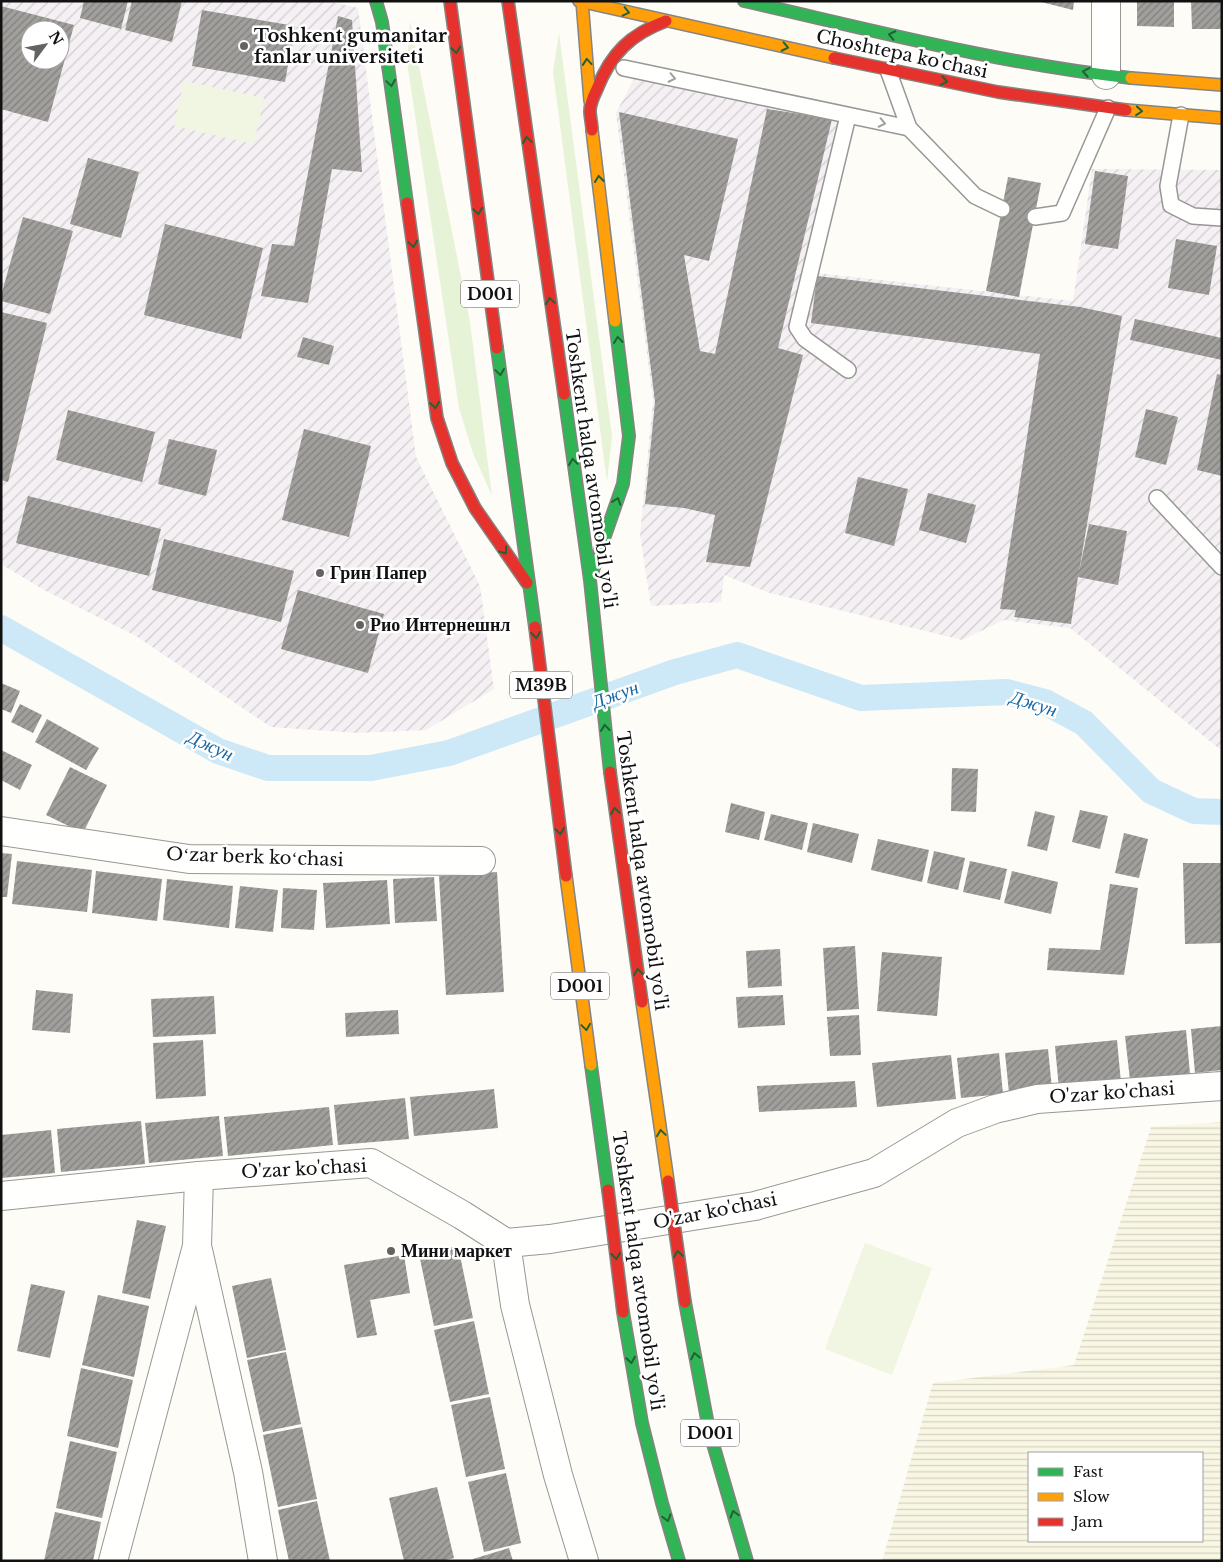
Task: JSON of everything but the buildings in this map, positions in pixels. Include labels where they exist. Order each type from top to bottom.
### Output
[{"type":"main road","points":[[376,1],[382,22],[437,418],[452,462],[475,508],[530,586]]},
{"type":"main road","name":"Toshkent halqa avtomobil yo'li","points":[[450,1],[530,586],[553,783],[623,1312],[642,1423],[679,1561]]},
{"type":"main road","name":"Toshkent halqa avtomobil yo'li","points":[[508,1],[590,580],[610,776],[685,1302],[709,1430],[747,1561]]},
{"type":"main road","points":[[581,1],[590,110],[629,436],[622,484],[590,580]]},
{"type":"main road","name":"Choshtepa ko'chasi","points":[[581,1],[888,70],[998,92],[1108,108],[1182,116],[1222,118]]},
{"type":"main road","name":"Choshtepa ko'chasi","points":[[744,1],[1000,57],[1106,75],[1222,85]]},
{"type":"main road","points":[[590,110],[601,77],[621,48],[641,31],[666,21]]},
{"type":"street","points":[[1106,1],[1106,75]]},
{"type":"street","name":"Oʻzar berk koʻchasi","points":[[1,832],[189,859],[481,861]]},
{"type":"street","name":"O'zar ko'chasi","points":[[1,1196],[199,1176],[372,1163],[506,1243],[550,1239],[755,1206],[874,1173],[957,1123],[995,1108],[1037,1099],[1222,1086]]},
{"type":"street","points":[[113,1561],[197,1246],[199,1176]]},
{"type":"street","points":[[506,1243],[515,1305],[558,1475],[584,1561]]},
{"type":"street","points":[[197,1246],[248,1472],[263,1561]]},
{"type":"lane","points":[[624,68],[909,128]]},
{"type":"lane","points":[[888,70],[909,128],[975,196],[1002,209]]},
{"type":"lane","points":[[1035,217],[1062,213],[1108,108]]},
{"type":"lane","points":[[848,116],[797,326],[805,339],[848,370]]},
{"type":"lane","points":[[1182,116],[1168,186],[1171,205],[1192,216],[1222,218]]},
{"type":"lane","points":[[1156,498],[1222,567]]},
{"type":"shaded area","points":[[1,1],[327,1],[358,8],[416,457],[480,586],[494,689],[426,730],[357,733],[271,727],[136,636],[44,590],[1,564]]},
{"type":"shaded area","points":[[636,75],[838,120],[807,272],[1073,301],[1092,169],[1222,170],[1222,751],[1070,628],[1004,620],[962,640],[770,593],[724,575],[721,602],[651,606],[640,535],[653,400],[616,113]]},
{"type":"shaded area","points":[[1222,1122],[1222,1561],[882,1561],[933,1383],[1074,1365],[1151,1127]]},
{"type":"green space","points":[[410,21],[470,322],[492,496],[473,453],[459,408],[407,62]]},
{"type":"green space","points":[[559,33],[612,436],[607,482],[553,72]]},
{"type":"green space","points":[[184,81],[264,98],[254,144],[174,126]]},
{"type":"green space","points":[[865,1243],[932,1268],[892,1375],[825,1349]]},
{"type":"waterway","name":"Джун","points":[[1,628],[218,751],[268,768],[371,768],[449,753],[675,672],[737,655],[861,698],[1007,692],[1045,702],[1084,723],[1151,791],[1194,811],[1222,812]]},
{"type":"traffic: fast","points":[[376,1],[382,22],[407,203]]},
{"type":"traffic: fast","points":[[744,1],[985,55],[1082,72],[1131,78]]},
{"type":"traffic: fast","points":[[591,576],[623,484],[629,436],[615,321]]},
{"type":"traffic: fast","points":[[497,348],[535,627]]},
{"type":"traffic: fast","points":[[564,394],[590,580],[610,772]]},
{"type":"traffic: fast","points":[[591,1065],[608,1190]]},
{"type":"traffic: fast","points":[[685,1302],[709,1430],[747,1561]]},
{"type":"traffic: fast","points":[[623,1312],[642,1423],[679,1561]]},
{"type":"traffic: slow","points":[[579,1],[834,58]]},
{"type":"traffic: slow","points":[[582,1],[590,101]]},
{"type":"traffic: slow","points":[[1131,78],[1222,85]]},
{"type":"traffic: slow","points":[[1126,110],[1222,118]]},
{"type":"traffic: slow","points":[[592,130],[615,321]]},
{"type":"traffic: slow","points":[[566,876],[591,1065]]},
{"type":"traffic: slow","points":[[642,1002],[668,1181]]},
{"type":"traffic: jam","points":[[450,1],[497,348]]},
{"type":"traffic: jam","points":[[508,1],[564,394]]},
{"type":"traffic: jam","points":[[592,130],[590,113],[593,97],[609,65],[632,39],[642,32],[666,21]]},
{"type":"traffic: jam","points":[[834,58],[998,92],[1126,110]]},
{"type":"traffic: jam","points":[[407,203],[437,418],[452,463],[475,508],[527,583]]},
{"type":"traffic: jam","points":[[535,627],[566,876]]},
{"type":"traffic: jam","points":[[610,772],[642,1002]]},
{"type":"traffic: jam","points":[[668,1181],[685,1302]]},
{"type":"traffic: jam","points":[[608,1190],[623,1312]]},
{"type":"place","name":"Toshkent gumanitar fanlar universiteti","points":[[244,46]]},
{"type":"place","name":"Грин Папер","points":[[320,573]]},
{"type":"place","name":"Рио Интернешнл","points":[[360,625]]},
{"type":"place","name":"Мини маркет","points":[[391,1251]]}]
